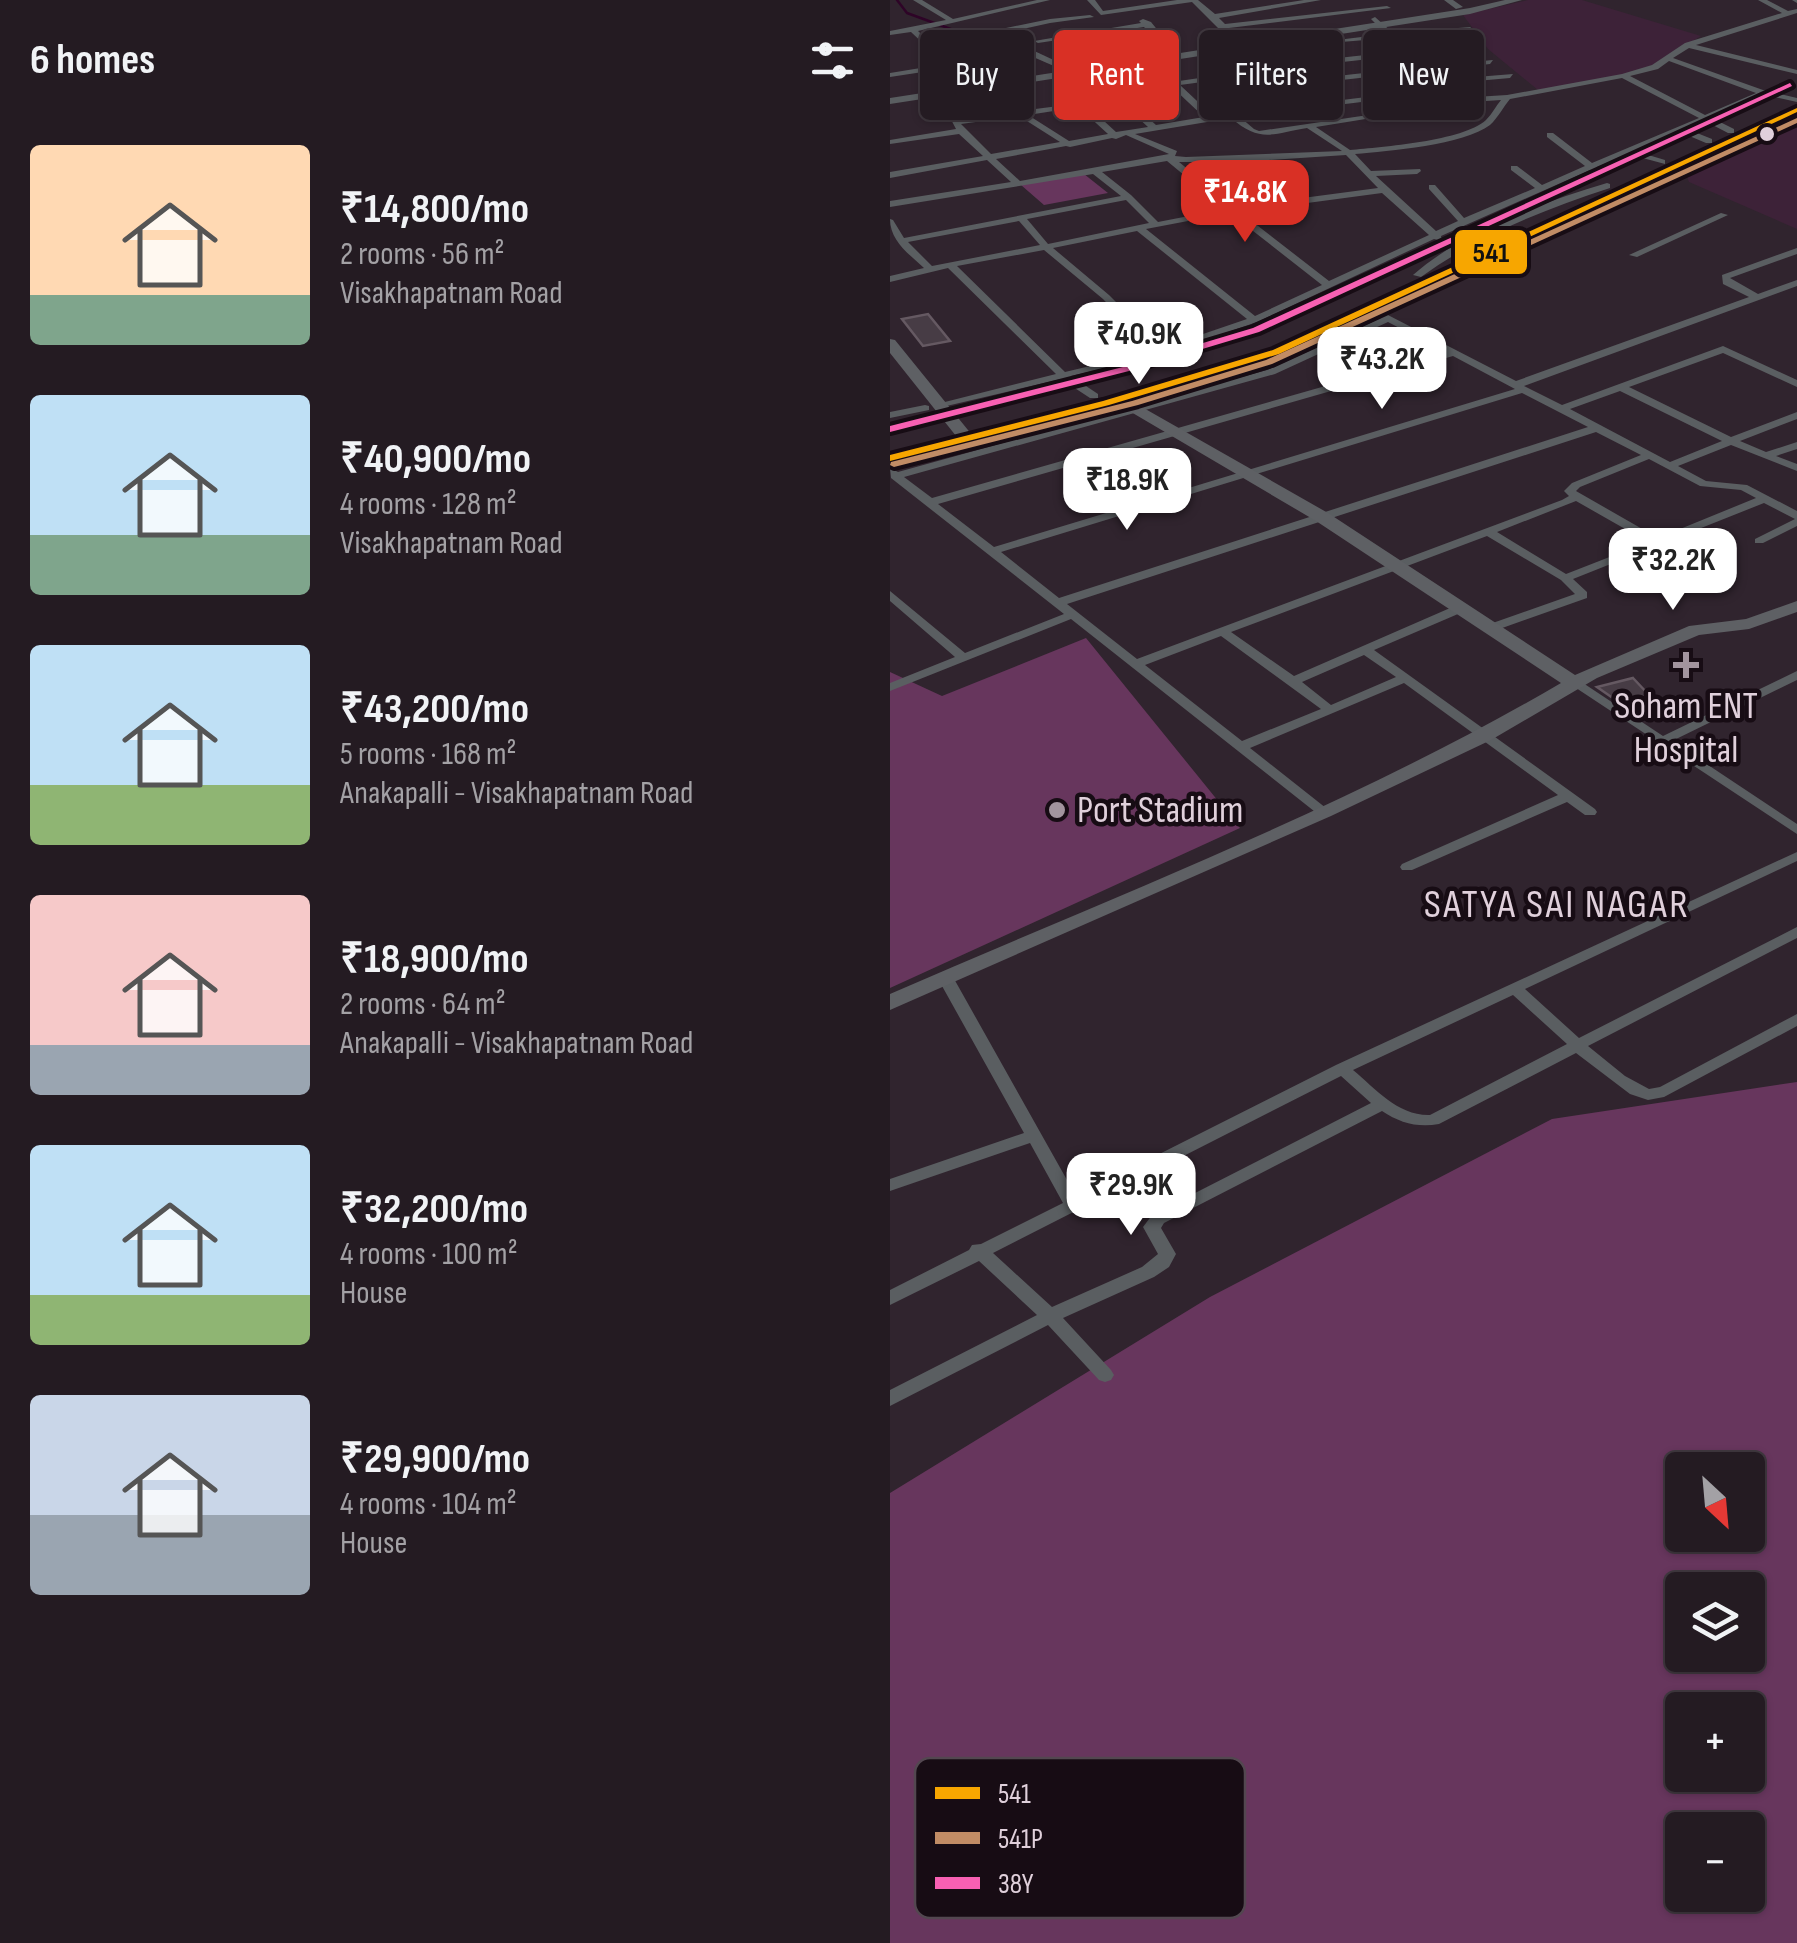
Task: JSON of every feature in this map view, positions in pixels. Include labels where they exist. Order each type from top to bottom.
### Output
[{"type":"main road","points":[[890,447],[1119,399],[1276,352],[1372,309],[1797,100]]},
{"type":"main road","points":[[890,458],[1262,346],[1608,186],[1797,113]]},
{"type":"main road","points":[[890,343],[931,406]]},
{"type":"main road","points":[[890,364],[956,436]]},
{"type":"main road","points":[[1119,399],[1322,517],[1573,682]]},
{"type":"main road","points":[[890,1003],[1324,812],[1484,736],[1573,682],[1695,630],[1749,624],[1797,606]]},
{"type":"street","points":[[917,0],[946,23]]},
{"type":"street","points":[[995,0],[1006,7]]},
{"type":"street","points":[[890,33],[1046,0]]},
{"type":"street","points":[[1091,0],[1101,13]]},
{"type":"street","points":[[1010,30],[1193,0],[1228,30]]},
{"type":"street","points":[[1216,16],[1317,0]]},
{"type":"street","points":[[1448,0],[1459,8]]},
{"type":"street","points":[[1379,21],[1518,0]]},
{"type":"street","points":[[1762,0],[1786,14]]},
{"type":"street","points":[[1317,30],[1491,2]]},
{"type":"street","points":[[1222,27],[1388,8]]},
{"type":"street","points":[[1131,10],[1153,30]]},
{"type":"street","points":[[1484,98],[1623,76],[1668,58],[1688,45],[1797,12]]},
{"type":"street","points":[[1090,17],[1099,30]]},
{"type":"street","points":[[1379,21],[1387,30]]},
{"type":"street","points":[[1107,30],[1148,24]]},
{"type":"street","points":[[1457,30],[1468,29]]},
{"type":"street","points":[[912,30],[920,37]]},
{"type":"street","points":[[1038,41],[1054,38]]},
{"type":"street","points":[[1688,45],[1728,56],[1748,74],[1797,100]]},
{"type":"street","points":[[1681,64],[1713,52]]},
{"type":"street","points":[[1694,68],[1728,56]]},
{"type":"street","points":[[1668,58],[1722,79],[1735,79],[1761,64],[1780,73],[1795,72]]},
{"type":"street","points":[[1484,63],[1490,62]]},
{"type":"street","points":[[890,76],[920,71]]},
{"type":"street","points":[[890,416],[1160,352],[1254,320],[1463,222],[1680,129],[1780,73]]},
{"type":"street","points":[[1707,74],[1748,74]]},
{"type":"street","points":[[1484,80],[1510,76]]},
{"type":"street","points":[[1623,76],[1731,131]]},
{"type":"street","points":[[890,84],[894,98]]},
{"type":"street","points":[[1179,89],[1199,108]]},
{"type":"street","points":[[894,98],[920,94]]},
{"type":"street","points":[[894,98],[920,95]]},
{"type":"street","points":[[890,204],[928,201],[1169,158],[1346,150],[1460,134],[1488,122],[1507,97]]},
{"type":"street","points":[[1034,112],[1080,107],[1116,137]]},
{"type":"street","points":[[1239,120],[1254,132],[1363,118]]},
{"type":"street","points":[[955,120],[1018,184]]},
{"type":"street","points":[[890,142],[990,120]]},
{"type":"street","points":[[1030,120],[1070,145]]},
{"type":"street","points":[[1145,120],[1154,128]]},
{"type":"street","points":[[890,175],[1199,120]]},
{"type":"street","points":[[1310,127],[1346,150],[1432,236],[1456,247]]},
{"type":"street","points":[[1680,129],[1709,141]]},
{"type":"street","points":[[1128,134],[1174,153],[1169,158]]},
{"type":"street","points":[[1550,135],[1594,168]]},
{"type":"street","points":[[1626,152],[1665,165]]},
{"type":"street","points":[[1245,157],[1263,180],[1292,201]]},
{"type":"street","points":[[1169,158],[1328,285]]},
{"type":"street","points":[[1514,168],[1542,189]]},
{"type":"street","points":[[1094,170],[1156,225]]},
{"type":"street","points":[[1369,174],[1417,171]]},
{"type":"street","points":[[1418,275],[1456,247],[1531,212],[1608,186]]},
{"type":"street","points":[[1432,187],[1463,222]]},
{"type":"street","points":[[890,279],[929,268],[1232,210],[1384,190]]},
{"type":"street","points":[[901,241],[1128,197]]},
{"type":"street","points":[[1634,254],[1724,215]]},
{"type":"street","points":[[1021,218],[1160,352]]},
{"type":"street","points":[[890,222],[901,241],[929,268]]},
{"type":"street","points":[[1139,228],[1254,320]]},
{"type":"street","points":[[1759,298],[1726,282],[1725,277],[1797,252]]},
{"type":"street","points":[[950,265],[1064,376],[1094,396]]},
{"type":"street","points":[[990,552],[1252,474],[1520,387],[1797,283]]},
{"type":"street","points":[[1372,309],[1704,484],[1734,484],[1797,519]]},
{"type":"street","points":[[892,472],[1271,372],[1389,318]]},
{"type":"street","points":[[1561,409],[1723,349],[1797,384]]},
{"type":"street","points":[[928,504],[1452,353]]},
{"type":"street","points":[[1622,388],[1728,440],[1797,468]]},
{"type":"street","points":[[1669,466],[1728,440],[1794,418]]},
{"type":"street","points":[[1056,604],[1597,428]]},
{"type":"street","points":[[1764,456],[1797,445]]},
{"type":"street","points":[[1648,456],[1576,485],[1570,491],[1576,498],[1657,542]]},
{"type":"street","points":[[892,472],[1324,812]]},
{"type":"street","points":[[1138,663],[1576,498]]},
{"type":"street","points":[[1565,578],[1764,500]]},
{"type":"street","points":[[1758,541],[1797,519]]},
{"type":"street","points":[[1488,532],[1582,592],[1580,598],[1492,628]]},
{"type":"street","points":[[890,595],[962,657]]},
{"type":"street","points":[[1293,681],[1461,608]]},
{"type":"street","points":[[890,687],[1071,615]]},
{"type":"street","points":[[1224,633],[1330,710]]},
{"type":"street","points":[[1367,652],[1590,812]]},
{"type":"street","points":[[1662,741],[1796,675]]},
{"type":"street","points":[[1240,746],[1405,678]]},
{"type":"street","points":[[1573,682],[1797,830]]},
{"type":"street","points":[[1406,868],[1568,796]]},
{"type":"street","points":[[890,1298],[978,1250],[1342,1069],[1797,856]]},
{"type":"street","points":[[1342,1069],[1402,1120],[1433,1120],[1797,932]]},
{"type":"street","points":[[945,977],[1072,1204]]},
{"type":"street","points":[[1516,989],[1578,1046],[1636,1090],[1649,1095],[1664,1092],[1797,1020]]},
{"type":"street","points":[[890,1399],[1163,1262],[1167,1254],[1152,1227],[1158,1220],[1385,1103]]},
{"type":"street","points":[[890,1185],[1034,1136]]},
{"type":"street","points":[[978,1250],[1050,1316],[1105,1375]]},
{"type":"shaded area","points":[[1528,0],[1582,0],[1701,36],[1656,64],[1622,75],[1538,90],[1488,49],[1484,30],[1474,30],[1463,15]]},
{"type":"shaded area","points":[[1797,125],[1797,229],[1689,182],[1687,177]]},
{"type":"shaded area","points":[[1084,174],[1108,193],[1044,205],[1021,185]]},
{"type":"shaded area","name":"Port Stadium","points":[[1086,638],[1240,828],[890,988],[890,672],[942,696]]},
{"type":"shaded area","points":[[1797,1082],[1797,1943],[890,1943],[890,1493],[1210,1297],[1552,1119]]},
{"type":"building","points":[[928,314],[950,341],[923,346],[902,319]]},
{"type":"building","points":[[1633,678],[1649,695],[1620,703],[1597,687]]},
{"type":"waterway","points":[[897,0],[907,13],[953,30]]},
{"type":"transit line","name":"38Y","points":[[890,429],[1126,369],[1256,330],[1790,85]]},
{"type":"transit line","name":"541","points":[[890,458],[1106,403],[1276,352],[1797,110]]},
{"type":"transit line","name":"541P","points":[[894,464],[1135,403],[1269,362],[1797,120]]},
{"type":"place","name":"Soham ENT Hospital","points":[[1686,665]]},
{"type":"place","name":"Port Stadium","points":[[1057,810]]},
{"type":"district","name":"SATYA SAI NAGAR","points":[[1557,905]]}]
